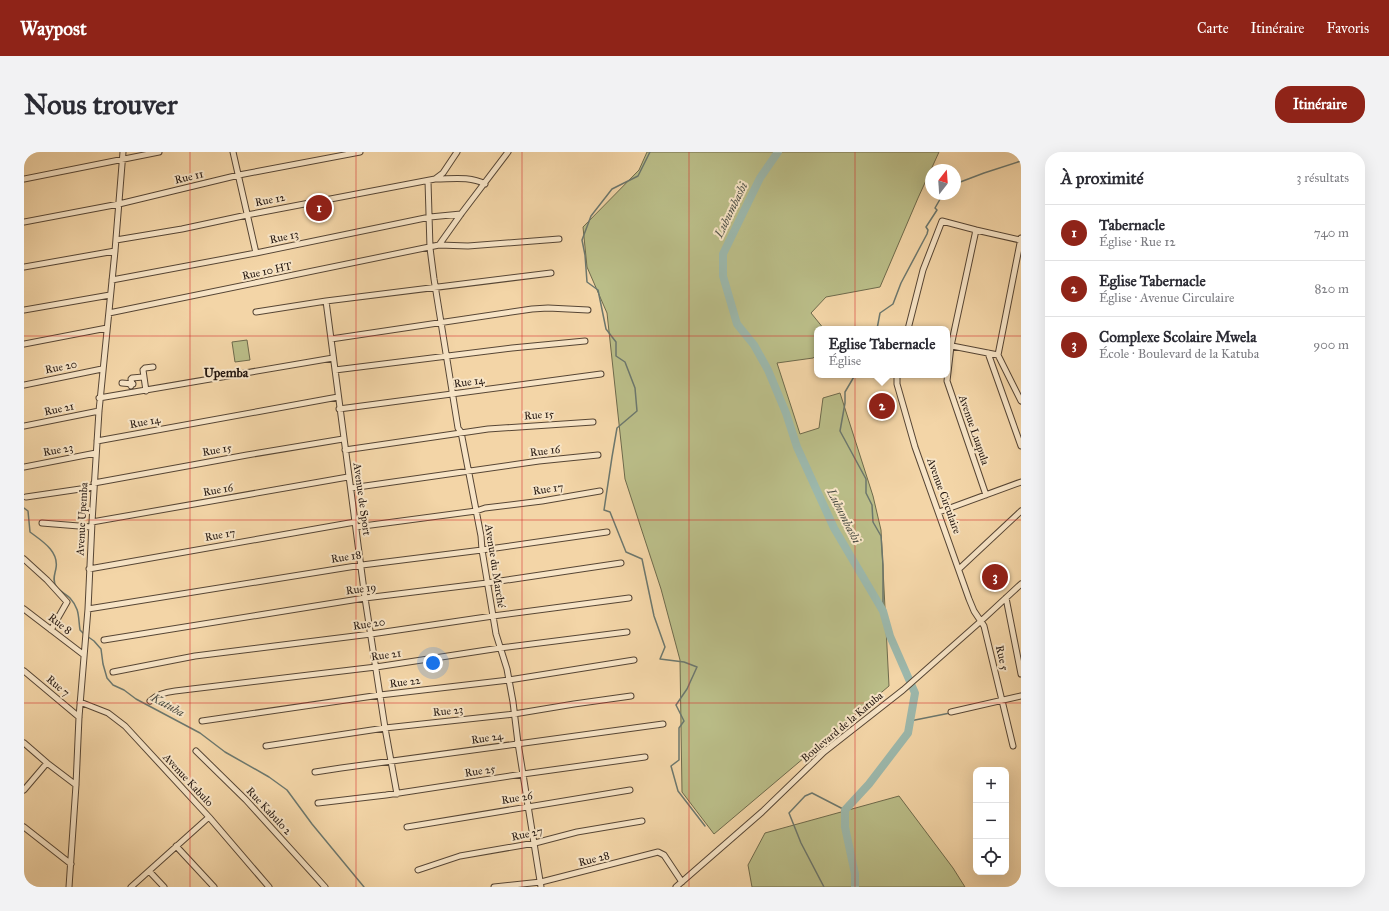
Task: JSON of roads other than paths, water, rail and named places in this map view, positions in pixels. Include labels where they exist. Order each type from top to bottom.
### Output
[{"type":"street","name":"Avenue Upemba","points":[[69,887],[80,702],[88,609],[91,524],[98,411],[115,251],[122,152]]},
{"type":"street","points":[[24,179],[159,152]]},
{"type":"street","points":[[233,152],[256,253]]},
{"type":"street","name":"Rue 11","points":[[24,222],[119,204],[238,175],[360,152]]},
{"type":"street","points":[[435,179],[443,173],[457,152]]},
{"type":"street","points":[[439,245],[508,152]]},
{"type":"street","name":"Rue 12","points":[[116,240],[182,229],[435,179],[468,178],[475,179],[485,184]]},
{"type":"street","name":"Avenue du Marché","points":[[428,181],[430,248],[440,323],[458,428],[461,432],[481,536],[492,616],[509,680],[541,884]]},
{"type":"street","name":"Rue 13","points":[[112,280],[256,253],[430,217],[461,214]]},
{"type":"street","points":[[909,326],[923,270],[940,223],[944,221],[976,230],[1021,239],[998,355],[1021,401]]},
{"type":"street","name":"Avenue Luapula","points":[[950,341],[976,230]]},
{"type":"street","points":[[439,245],[468,246],[559,239]]},
{"type":"street","name":"Rue 10 HT","points":[[109,313],[439,245]]},
{"type":"street","points":[[24,267],[115,251]]},
{"type":"street","points":[[256,312],[326,301],[551,273]]},
{"type":"street","points":[[24,310],[110,295]]},
{"type":"street","name":"Avenue de Sport","points":[[326,301],[348,477],[351,488],[362,565],[365,598],[385,728],[397,794]]},
{"type":"street","points":[[331,339],[532,309],[548,308],[588,310]]},
{"type":"street","points":[[24,344],[107,328]]},
{"type":"street","points":[[335,370],[512,348],[585,341]]},
{"type":"street","points":[[950,345],[998,355]]},
{"type":"street","points":[[988,353],[1021,446]]},
{"type":"street","points":[[100,398],[333,358]]},
{"type":"street","points":[[146,391],[143,370],[153,366]]},
{"type":"street","name":"Rue 20","points":[[24,385],[102,369]]},
{"type":"street","name":"Rue 14","points":[[339,409],[601,374]]},
{"type":"street","points":[[122,383],[132,385],[132,378],[143,377]]},
{"type":"street","name":"Avenue Circulaire","points":[[897,378],[897,384],[915,447],[974,611],[981,621]]},
{"type":"street","name":"Avenue Luapula","points":[[947,378],[986,495]]},
{"type":"street","name":"Rue 14","points":[[97,441],[338,398]]},
{"type":"street","name":"Rue 21","points":[[24,426],[98,411]]},
{"type":"street","name":"Rue 15","points":[[345,450],[461,432],[593,422]]},
{"type":"street","name":"Rue 15","points":[[94,485],[247,455],[344,439]]},
{"type":"street","name":"Rue 23","points":[[24,466],[96,454]]},
{"type":"street","name":"Rue 16","points":[[351,488],[539,461],[598,455]]},
{"type":"street","name":"Rue 16","points":[[42,523],[91,524],[348,477]]},
{"type":"street","points":[[939,512],[1021,482]]},
{"type":"street","points":[[26,497],[94,485]]},
{"type":"street","name":"Rue 17","points":[[89,569],[356,524],[476,511],[485,508],[600,491]]},
{"type":"street","points":[[959,569],[1021,512]]},
{"type":"street","name":"Rue 18","points":[[88,609],[362,565],[607,532]]},
{"type":"street","points":[[24,559],[47,580],[66,602],[51,630]]},
{"type":"street","name":"Rue 19","points":[[104,640],[365,598],[488,583],[621,563]]},
{"type":"street","name":"Boulevard de la Katuba","points":[[676,887],[762,812],[824,752],[903,690],[1021,584]]},
{"type":"street","name":"Rue 20","points":[[113,672],[195,656],[371,634],[629,598]]},
{"type":"street","points":[[1006,598],[1021,674]]},
{"type":"street","name":"Rue 8","points":[[24,609],[84,655]]},
{"type":"street","name":"Rue 5","points":[[981,621],[984,626],[1013,746]]},
{"type":"street","name":"Rue 21","points":[[150,701],[164,692],[376,667],[500,648],[627,632]]},
{"type":"street","name":"Rue 22","points":[[202,721],[380,695],[509,680],[634,660]]},
{"type":"street","name":"Rue 7","points":[[24,671],[79,717]]},
{"type":"street","name":"Rue 23","points":[[266,746],[385,728],[514,714],[631,696]]},
{"type":"street","points":[[951,712],[1021,696]]},
{"type":"street","name":"Avenue Kabulo","points":[[80,702],[99,709],[117,719],[209,818],[269,887]]},
{"type":"street","name":"Rue 24","points":[[315,772],[663,724]]},
{"type":"street","points":[[24,743],[76,785]]},
{"type":"street","name":"Rue Kabulo 2","points":[[196,751],[246,800],[325,887]]},
{"type":"street","name":"Rue 25","points":[[318,803],[397,794],[645,757]]},
{"type":"street","points":[[24,790],[47,763]]},
{"type":"street","name":"Rue 26","points":[[407,827],[630,790]]},
{"type":"street","points":[[131,887],[209,818]]},
{"type":"street","name":"Rue 27","points":[[418,870],[460,856],[535,843],[577,832],[642,821]]},
{"type":"street","points":[[24,827],[71,864]]},
{"type":"street","points":[[176,846],[214,887]]},
{"type":"street","name":"Rue 28","points":[[494,887],[541,884],[658,852],[664,855],[682,882]]},
{"type":"street","points":[[149,871],[164,887]]},
{"type":"waterway","points":[[650,152],[638,176],[612,189],[591,216],[582,240],[585,255],[587,282],[598,290],[606,329],[616,342],[616,356],[625,362],[635,388],[637,411],[617,428],[604,510],[610,512],[626,552],[642,559],[654,616],[665,647],[660,659],[684,662],[697,667],[687,689],[676,705],[684,721],[679,728],[679,760],[671,766],[678,791],[705,826]]},
{"type":"waterway","name":"Lubumbashi","points":[[778,152],[760,178],[723,254],[723,276],[737,324],[754,345],[768,370],[786,413],[797,447],[834,528],[883,611],[890,636],[915,693],[908,733],[869,784],[845,810],[845,827],[855,874],[855,887]]},
{"type":"waterway","points":[[961,182],[1021,161]]},
{"type":"waterway","points":[[878,326],[880,313],[893,304],[901,283],[927,234],[928,230],[926,227],[937,210],[935,208],[940,200]]},
{"type":"waterway","points":[[853,378],[845,392],[845,403],[840,431],[866,479],[866,493],[872,505],[873,522],[881,536],[883,565],[883,611]]},
{"type":"waterway","name":"Katuba","points":[[24,508],[28,511],[30,532],[49,547],[55,556],[56,568],[54,582],[56,586],[70,598],[76,606],[80,630],[84,634]]},
{"type":"waterway","name":"Katuba","points":[[87,636],[101,649],[107,678],[113,685],[200,733],[225,752],[269,777],[287,790],[312,824],[364,887]]},
{"type":"waterway","points":[[910,721],[950,713]]},
{"type":"waterway","points":[[824,887],[801,843],[789,813],[805,796],[812,793],[845,810]]},
{"type":"place","name":"Tabernacle","points":[[319,208]]},
{"type":"place","name":"Eglise Tabernacle","points":[[882,406]]},
{"type":"place","name":"Complexe Scolaire Mwela","points":[[995,577]]},
{"type":"district","name":"Upemba","points":[[226,373]]}]
